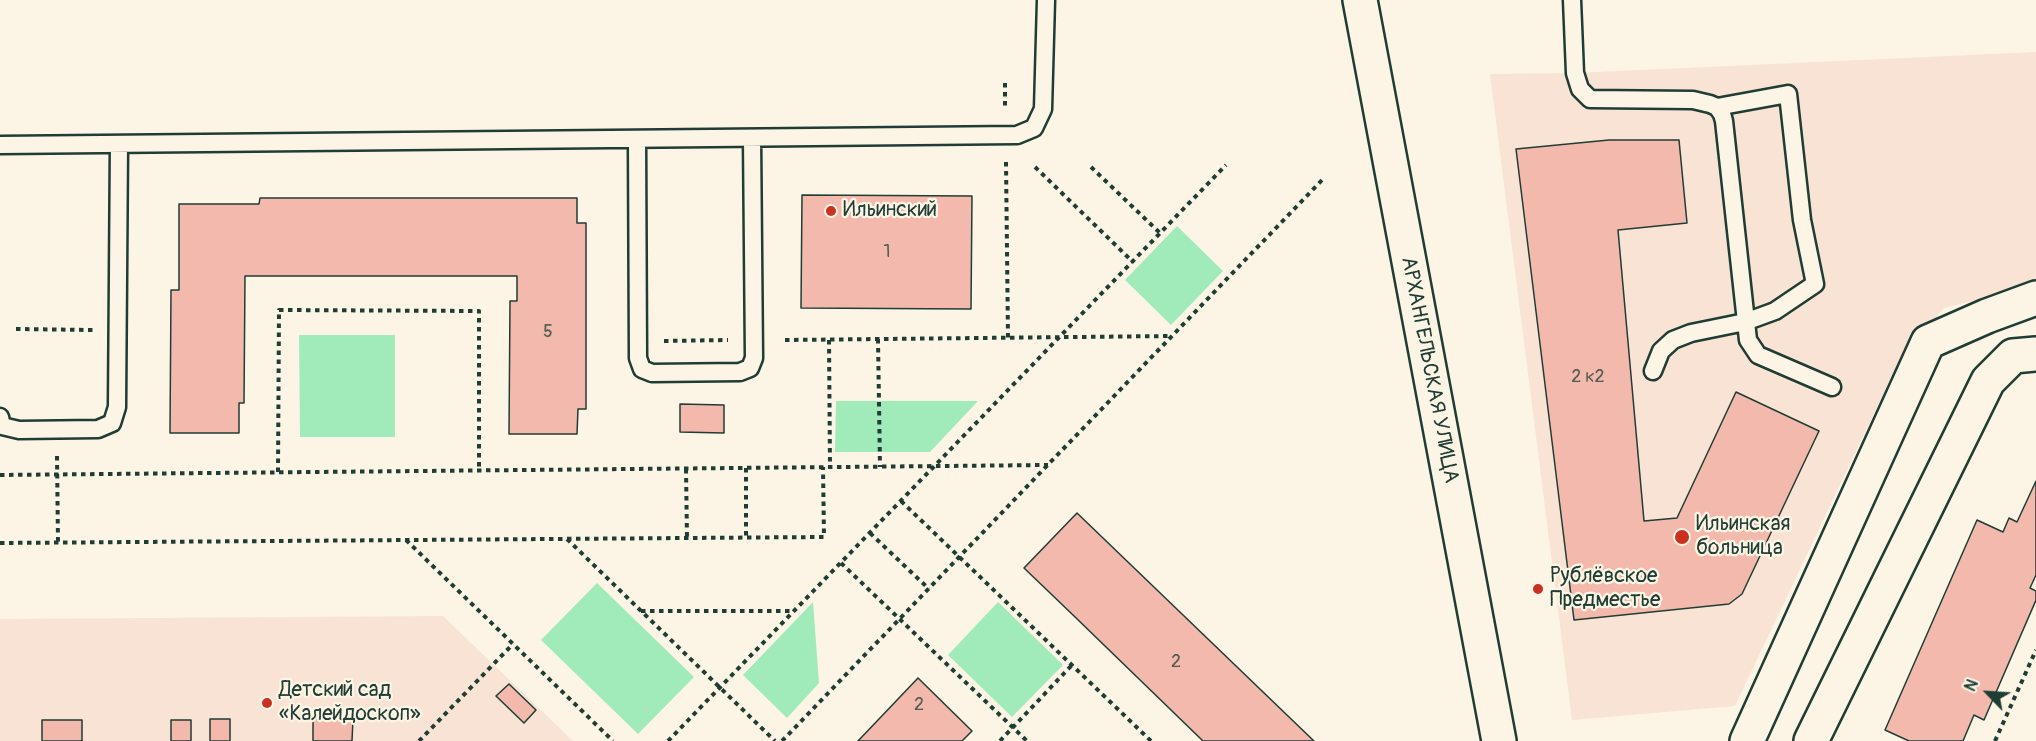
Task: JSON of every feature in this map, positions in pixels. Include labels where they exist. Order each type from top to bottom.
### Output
[{"type":"street","name":"АРХАНГЕЛЬСКАЯ УЛИЦА","points":[[1360,0],[1499,741]]},
{"type":"street","points":[[1747,741],[1928,342],[1987,316],[2036,298]]},
{"type":"street","points":[[1811,741],[1988,381],[2024,355],[1987,316]]},
{"type":"lane","points":[[0,145],[1017,135],[1034,128],[1043,109],[1046,0]]},
{"type":"lane","points":[[1572,0],[1575,73],[1580,88],[1590,99],[1693,100],[1717,107],[1788,94],[1802,220],[1815,284],[1775,311],[1745,321],[1691,333],[1673,340],[1661,351],[1653,371]]},
{"type":"lane","points":[[1717,107],[1724,121],[1748,340],[1758,355],[1832,387]]},
{"type":"lane","points":[[637,139],[638,358],[642,369],[652,373],[740,372],[750,368],[754,358],[752,138]]},
{"type":"lane","points":[[0,417],[2,426],[19,430],[98,429],[112,423],[117,407],[119,144]]},
{"type":"path","points":[[1005,83],[1008,338]]},
{"type":"path","points":[[668,741],[1226,165]]},
{"type":"path","points":[[1035,167],[1133,261]]},
{"type":"path","points":[[1091,167],[1160,234]]},
{"type":"path","points":[[782,741],[1325,177]]},
{"type":"path","points":[[279,472],[279,310],[479,311],[478,471]]},
{"type":"path","points":[[16,329],[97,330]]},
{"type":"path","points":[[785,340],[1172,336]]},
{"type":"path","points":[[878,339],[879,466]]},
{"type":"path","points":[[657,341],[735,340]]},
{"type":"path","points":[[829,340],[830,467]]},
{"type":"path","points":[[57,454],[58,542]]},
{"type":"path","points":[[0,475],[1048,465]]},
{"type":"path","points":[[0,543],[824,537],[823,467]]},
{"type":"path","points":[[746,468],[746,537]]},
{"type":"path","points":[[686,469],[687,538]]},
{"type":"path","points":[[901,501],[1151,741]]},
{"type":"path","points":[[870,532],[929,589]]},
{"type":"path","points":[[566,539],[775,741]]},
{"type":"path","points":[[406,540],[613,741]]},
{"type":"path","points":[[841,563],[1027,741]]},
{"type":"path","points":[[640,611],[794,611]]},
{"type":"path","points":[[419,741],[513,644]]},
{"type":"path","points":[[1995,741],[2036,650]]},
{"type":"path","points":[[1000,741],[1072,665]]},
{"type":"shaded area","name":"Ильинская больница","points":[[2036,52],[2036,285],[1944,308],[1895,369],[1735,706],[1572,720],[1490,74],[1575,73]]},
{"type":"shaded area","name":"Детский сад «Калейдоскоп»","points":[[443,616],[573,741],[0,741],[0,619]]},
{"type":"green space","points":[[1177,226],[1223,271],[1171,325],[1125,280]]},
{"type":"green space","points":[[299,335],[395,335],[395,437],[300,437]]},
{"type":"green space","points":[[836,401],[978,401],[930,452],[835,452]]},
{"type":"green space","points":[[597,583],[694,677],[638,734],[541,640]]},
{"type":"green space","points":[[813,602],[819,683],[787,718],[743,675]]},
{"type":"green space","points":[[998,602],[1063,665],[1012,717],[948,655]]},
{"type":"building","points":[[1609,140],[1679,140],[1687,223],[1618,230],[1644,521],[1677,518],[1736,392],[1819,431],[1742,594],[1729,604],[1574,620],[1516,149]]},
{"type":"building","points":[[802,195],[972,196],[971,309],[801,308]]},
{"type":"building","points":[[260,198],[577,198],[577,223],[586,223],[586,409],[578,409],[577,434],[509,434],[510,301],[517,301],[517,276],[245,276],[244,403],[239,403],[239,433],[170,433],[171,290],[179,290],[179,204],[259,204]]},
{"type":"building","points":[[680,404],[724,405],[724,433],[680,432]]},
{"type":"building","points":[[2036,481],[2036,575],[2030,588],[2036,591],[2036,600],[1984,720],[1974,715],[1963,741],[1909,741],[1885,730],[1977,520],[2003,532],[2009,518],[2017,522]]},
{"type":"building","points":[[1077,513],[1314,741],[1203,741],[1024,568]]},
{"type":"building","points":[[918,678],[972,731],[962,741],[858,741]]},
{"type":"building","points":[[509,684],[536,710],[524,723],[496,696]]},
{"type":"building","points":[[210,719],[230,719],[230,741],[210,741]]},
{"type":"building","points":[[313,719],[353,719],[352,741],[313,741]]},
{"type":"building","points":[[42,720],[82,720],[82,741],[42,741]]},
{"type":"building","points":[[171,720],[191,720],[191,741],[171,741]]},
{"type":"place","name":"Ильинский","points":[[831,211]]},
{"type":"place","name":"Ильинская больница","points":[[1682,537]]},
{"type":"place","name":"Рублёвское Предместье","points":[[1538,589]]},
{"type":"place","name":"Детский сад «Калейдоскоп»","points":[[267,703]]}]
